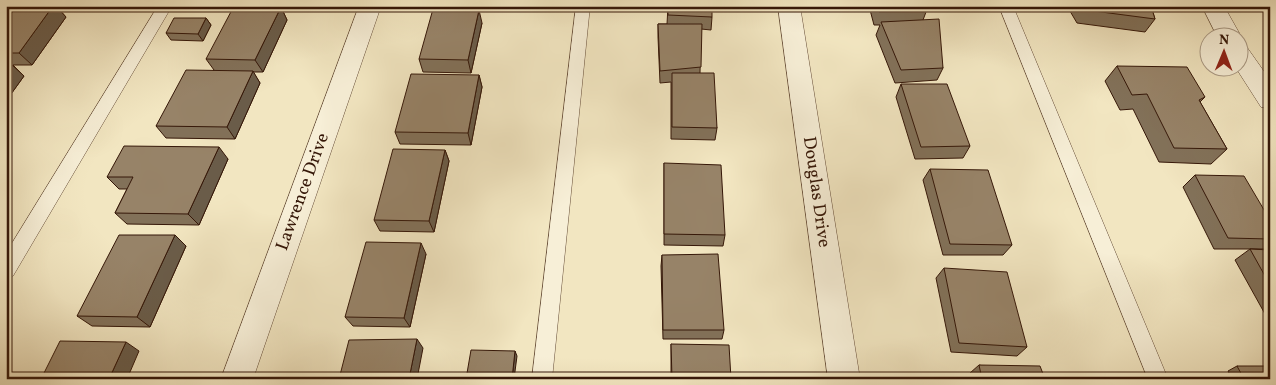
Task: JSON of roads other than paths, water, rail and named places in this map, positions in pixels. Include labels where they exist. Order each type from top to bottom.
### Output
[{"type":"street","name":"Lawrence Drive","points":[[237,379],[370,6]]},
{"type":"street","name":"Douglas Drive","points":[[789,6],[844,379]]},
{"type":"street","points":[[1213,6],[1225,28]]},
{"type":"street","points":[[1248,67],[1270,100]]},
{"type":"lane","points":[[6,270],[165,6]]},
{"type":"lane","points":[[542,379],[583,6]]},
{"type":"lane","points":[[1006,6],[1158,379]]}]
